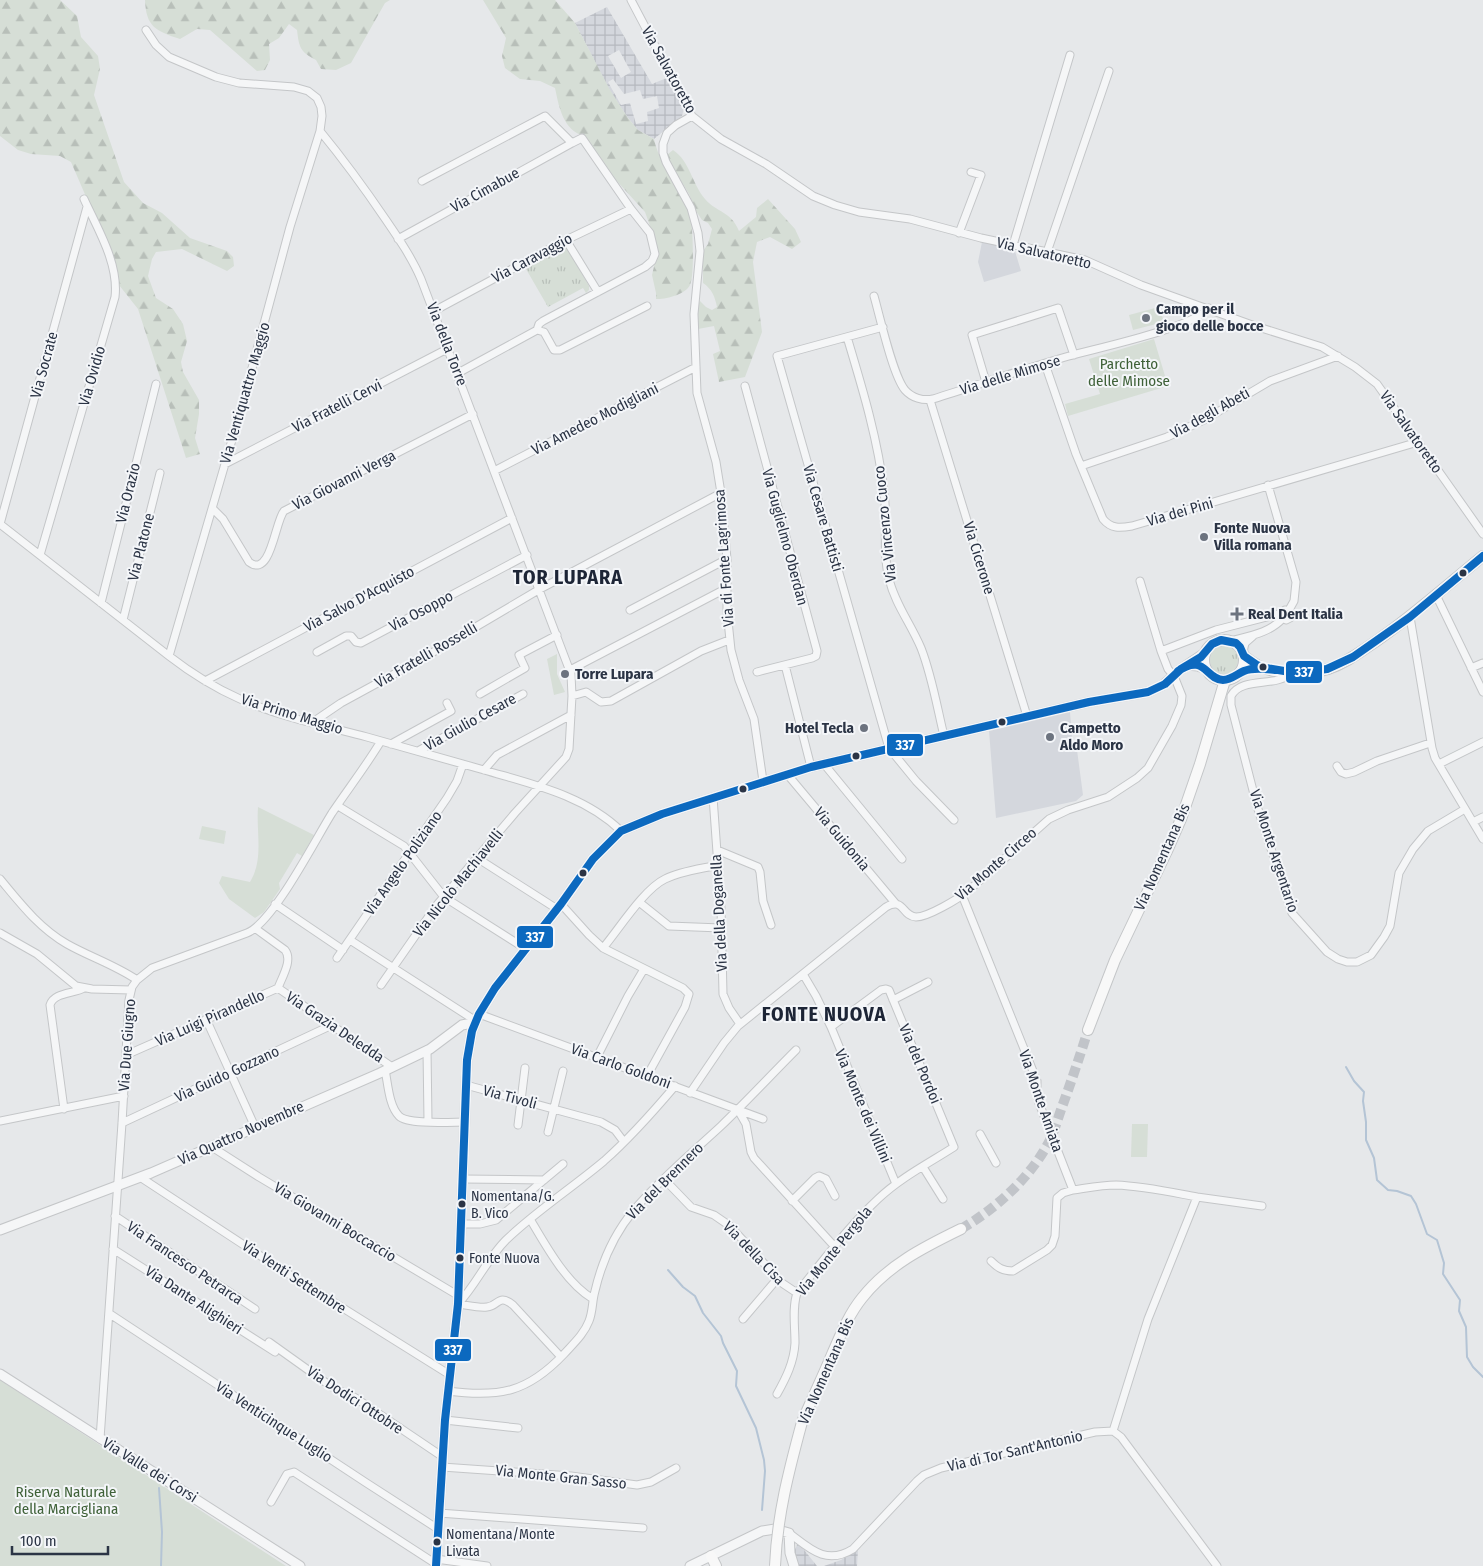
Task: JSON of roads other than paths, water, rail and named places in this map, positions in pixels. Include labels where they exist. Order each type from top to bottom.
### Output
[{"type":"main road","points":[[1266,668],[1247,670],[1225,680],[1214,678],[1206,670],[1204,658],[1206,652],[1220,640],[1230,641],[1240,647],[1244,654],[1257,665],[1291,673],[1312,672],[1340,664],[1410,617],[1483,556]]},
{"type":"main road","points":[[1240,673],[1243,668],[1244,654]]},
{"type":"main road","name":"Via Nomentana Bis","points":[[1088,1030],[1115,960],[1184,811],[1225,680]]},
{"type":"main road","name":"Via Nomentana Bis","points":[[775,1566],[780,1517],[787,1476],[802,1422],[844,1329],[860,1300],[881,1278],[899,1263],[961,1229]]},
{"type":"main road","points":[[711,1556],[716,1566]]},
{"type":"street","name":"Via Salvatoretto","points":[[631,0],[692,116],[721,139],[766,164],[820,199],[859,212],[910,219],[959,233],[1085,260],[1132,281],[1254,326],[1313,343],[1338,356],[1377,384],[1483,534]]},
{"type":"street","points":[[146,30],[156,45],[169,57],[216,77],[239,83],[294,87],[308,91],[321,104],[320,131]]},
{"type":"street","points":[[1013,244],[1070,55]]},
{"type":"street","points":[[1047,252],[1109,71]]},
{"type":"street","points":[[422,181],[545,116],[572,143],[582,138],[650,233],[655,250],[654,256],[645,267],[542,321],[537,330],[458,373]]},
{"type":"street","name":"Via di Fonte Lagrimosa","points":[[692,116],[669,131],[665,137],[663,148],[666,162],[691,208],[698,233],[700,251],[694,314],[698,400],[716,462],[721,493],[727,559],[729,640],[736,673],[754,719],[763,781]]},
{"type":"street","name":"Via della Torre","points":[[320,131],[354,173],[418,271],[449,348],[570,670],[572,696],[568,754],[540,787]]},
{"type":"street","name":"Via Ventiquattro Maggio","points":[[169,656],[213,508],[290,227],[320,131]]},
{"type":"street","name":"Via Cimabue","points":[[398,239],[572,143]]},
{"type":"street","points":[[959,233],[981,176],[971,172]]},
{"type":"street","name":"Via Ovidio","points":[[40,555],[115,297],[115,283],[108,255],[84,198]]},
{"type":"street","name":"Via Socrate","points":[[0,524],[87,207]]},
{"type":"street","name":"Via Caravaggio","points":[[434,310],[566,240],[631,209]]},
{"type":"street","points":[[566,240],[598,292]]},
{"type":"street","points":[[874,296],[901,384],[913,396],[930,400]]},
{"type":"street","points":[[537,330],[544,332],[552,348],[558,351],[647,306]]},
{"type":"street","points":[[986,382],[972,334],[1058,308],[1074,355]]},
{"type":"street","name":"Via delle Mimose","points":[[930,400],[1074,355],[1180,325],[1200,316],[1209,308]]},
{"type":"street","points":[[847,337],[883,327]]},
{"type":"street","name":"Via Vincenzo Cuoco","points":[[847,337],[860,378],[877,448],[886,515],[886,561],[889,579],[894,595],[916,636],[924,657],[944,736]]},
{"type":"street","name":"Via Cesare Battisti","points":[[847,337],[777,356],[889,748]]},
{"type":"street","name":"Via Fratelli Cervi","points":[[225,464],[449,348]]},
{"type":"street","name":"Via degli Abeti","points":[[1081,466],[1168,437],[1204,420],[1270,381],[1338,356]]},
{"type":"street","name":"Via dei Pini","points":[[1045,364],[1060,411],[1103,519],[1110,526],[1116,528],[1132,526],[1418,442]]},
{"type":"street","name":"Via Amedeo Modigliani","points":[[494,471],[696,367]]},
{"type":"street","name":"Via Orazio","points":[[101,603],[156,384]]},
{"type":"street","name":"Via Guglielmo Oberdan","points":[[745,386],[817,651],[816,656],[812,658],[757,672]]},
{"type":"street","name":"Via Cicerone","points":[[930,400],[1027,716]]},
{"type":"street","name":"Via Giovanni Verga","points":[[213,508],[224,519],[249,562],[256,566],[261,565],[268,556],[284,511],[473,414]]},
{"type":"street","name":"Via Platone","points":[[123,620],[160,473]]},
{"type":"street","points":[[1230,641],[1253,636],[1274,626],[1294,600],[1296,582],[1268,485]]},
{"type":"street","name":"Via Fratelli Rosselli","points":[[313,722],[341,703],[418,661],[540,589],[721,493]]},
{"type":"street","name":"Via Salvo D'Acquisto","points":[[205,681],[512,518]]},
{"type":"street","name":"Via Primo Maggio","points":[[0,524],[169,656],[205,681],[246,701],[564,795],[606,818],[621,831]]},
{"type":"street","name":"Via Osoppo","points":[[316,652],[346,636],[351,636],[357,643],[366,640],[527,555]]},
{"type":"street","points":[[630,610],[727,559]]},
{"type":"street","name":"Via Monte Circeo","points":[[896,904],[902,906],[910,915],[919,917],[932,912],[962,895],[1049,819],[1068,810],[1108,797],[1143,774],[1172,726],[1180,708],[1182,696],[1161,651],[1140,581]]},
{"type":"street","points":[[570,670],[727,588]]},
{"type":"street","points":[[1436,595],[1483,692]]},
{"type":"street","points":[[1161,651],[1216,630],[1285,614]]},
{"type":"street","points":[[1410,617],[1430,743],[1439,764],[1483,840]]},
{"type":"street","points":[[480,694],[525,668],[519,656],[557,635]]},
{"type":"street","points":[[1244,654],[1245,643],[1253,636]]},
{"type":"street","points":[[572,696],[587,692],[601,702],[611,701],[701,651],[729,640]]},
{"type":"street","points":[[436,1563],[445,1420],[458,1300],[467,1060],[470,1041],[477,1020],[495,988],[559,907],[593,860],[621,831],[662,814],[811,767],[1094,701],[1148,692],[1163,685],[1206,652]]},
{"type":"street","points":[[1471,668],[1483,663]]},
{"type":"street","points":[[785,665],[811,767]]},
{"type":"street","points":[[1187,665],[1198,666],[1206,670]]},
{"type":"street","name":"Via Monte Argentario","points":[[1291,673],[1283,679],[1237,689],[1231,696],[1231,705],[1257,806],[1292,913],[1328,953],[1340,960],[1352,962],[1362,961],[1371,955],[1390,926],[1399,873],[1413,849],[1430,829],[1465,809]]},
{"type":"street","name":"Via Giulio Cesare","points":[[418,751],[523,694]]},
{"type":"street","points":[[392,744],[451,711],[447,703]]},
{"type":"street","points":[[484,770],[497,755],[571,715]]},
{"type":"street","points":[[256,929],[297,872],[338,806],[382,741]]},
{"type":"street","points":[[1439,764],[1483,742]]},
{"type":"street","points":[[1337,766],[1341,772],[1350,773],[1377,761],[1430,743]]},
{"type":"street","points":[[889,748],[954,820]]},
{"type":"street","name":"Via Angelo Poliziano","points":[[337,958],[456,784],[463,764]]},
{"type":"street","points":[[824,764],[902,858]]},
{"type":"street","name":"Via Guidonia","points":[[787,774],[896,904]]},
{"type":"street","name":"Via Nicolò Machiavelli","points":[[381,985],[444,897],[515,813],[540,787]]},
{"type":"street","name":"Via della Doganella","points":[[713,797],[724,997],[740,1024]]},
{"type":"street","points":[[338,806],[404,846],[444,897],[526,949]]},
{"type":"street","points":[[1473,822],[1483,817]]},
{"type":"street","points":[[717,850],[755,865],[758,868],[763,901],[771,925]]},
{"type":"street","points":[[477,858],[559,907],[604,948],[688,992],[690,997],[687,1004],[648,1076]]},
{"type":"street","points":[[604,948],[639,902],[666,878],[718,865]]},
{"type":"street","points":[[0,879],[36,921],[53,935],[76,949],[122,970],[137,980]]},
{"type":"street","name":"Via Monte Amiata","points":[[962,895],[1037,1081],[1039,1103],[1073,1190]]},
{"type":"street","points":[[639,902],[669,926],[721,928]]},
{"type":"street","points":[[275,904],[342,950]]},
{"type":"street","points":[[690,1093],[724,1043],[740,1024],[884,909],[896,904]]},
{"type":"street","name":"Via Due Giugno","points":[[100,1438],[110,1314],[128,1007],[131,990],[137,980],[152,968],[256,929]]},
{"type":"street","name":"Via Luigi Pirandello","points":[[126,1055],[278,988],[288,960],[288,954],[256,929]]},
{"type":"street","points":[[0,933],[32,950],[76,986],[131,990]]},
{"type":"street","name":"Via Carlo Goldoni","points":[[350,940],[477,1020],[597,1057],[764,1119]]},
{"type":"street","points":[[597,1057],[644,969]]},
{"type":"street","points":[[803,974],[831,1027],[882,990],[889,990],[893,1000],[928,982]]},
{"type":"street","points":[[64,1109],[50,1002],[56,996],[76,992],[84,988]]},
{"type":"street","name":"Via Grazia Deledda","points":[[278,988],[388,1069]]},
{"type":"street","name":"Via del Pordoi","points":[[893,1000],[954,1147]]},
{"type":"street","points":[[206,1019],[232,1072],[255,1127]]},
{"type":"street","name":"Via Quattro Novembre","points":[[0,1230],[140,1177],[212,1147],[388,1069],[427,1050],[462,1025],[477,1020]]},
{"type":"street","name":"Via Guido Gozzano","points":[[122,1123],[332,1026]]},
{"type":"street","name":"Via Monte dei Villini","points":[[831,1027],[896,1184]]},
{"type":"street","points":[[427,1050],[428,1121]]},
{"type":"street","name":"Via del Brennero","points":[[448,1391],[480,1394],[515,1389],[540,1376],[561,1357],[586,1327],[592,1313],[593,1299],[604,1259],[618,1231],[634,1209],[738,1110],[796,1050]]},
{"type":"street","points":[[518,1125],[525,1068]]},
{"type":"street","points":[[388,1069],[392,1103],[398,1115],[405,1119],[465,1122]]},
{"type":"street","name":"Via Tivoli","points":[[554,1108],[563,1071]]},
{"type":"street","name":"Via Tivoli","points":[[466,1085],[605,1123],[615,1130],[624,1142]]},
{"type":"street","points":[[458,1300],[467,1295],[499,1247],[624,1142],[675,1086]]},
{"type":"street","points":[[0,1121],[124,1096]]},
{"type":"street","points":[[548,1132],[554,1108]]},
{"type":"street","points":[[738,1110],[746,1124],[753,1156],[835,1247]]},
{"type":"street","points":[[980,1134],[996,1163]]},
{"type":"street","name":"Via Giovanni Boccaccio","points":[[212,1147],[458,1300]]},
{"type":"street","name":"Via Monte Pergola","points":[[778,1394],[789,1372],[795,1346],[795,1300],[797,1293],[874,1202],[896,1184],[954,1147]]},
{"type":"street","points":[[462,1224],[484,1224],[496,1220],[563,1164]]},
{"type":"street","points":[[923,1167],[943,1199]]},
{"type":"street","points":[[792,1200],[819,1176],[826,1179],[835,1196]]},
{"type":"street","name":"Via Venti Settembre","points":[[140,1177],[296,1278],[450,1374]]},
{"type":"street","points":[[463,1179],[544,1180]]},
{"type":"street","name":"Via della Cisa","points":[[664,1179],[689,1205],[714,1215],[730,1226],[778,1278],[797,1293]]},
{"type":"street","points":[[991,1261],[998,1268],[1013,1271],[1050,1248],[1055,1236],[1057,1198],[1063,1193],[1073,1190],[1104,1186],[1126,1186],[1262,1206]]},
{"type":"street","points":[[1197,1197],[1148,1319],[1113,1430],[1121,1437],[1217,1566]]},
{"type":"street","name":"Via Francesco Petrarca","points":[[115,1216],[255,1310]]},
{"type":"street","points":[[530,1220],[572,1281],[586,1295],[593,1299]]},
{"type":"street","name":"Via Dante Alighieri","points":[[113,1249],[274,1352]]},
{"type":"street","points":[[743,1319],[778,1278]]},
{"type":"street","points":[[458,1300],[486,1307],[499,1301],[507,1301],[514,1305],[561,1357]]},
{"type":"street","name":"Via Venticinque Luglio","points":[[110,1314],[438,1529]]},
{"type":"street","name":"Via Dodici Ottobre","points":[[269,1342],[332,1387],[354,1397],[442,1462]]},
{"type":"street","name":"Via Valle dei Corsi","points":[[0,1374],[300,1566]]},
{"type":"street","points":[[445,1420],[518,1428]]},
{"type":"street","name":"Via di Tor Sant'Antonio","points":[[789,1533],[816,1555],[828,1557],[842,1556],[853,1549],[917,1481],[929,1473],[971,1460],[1036,1444],[1113,1430]]},
{"type":"street","name":"Via Monte Gran Sasso","points":[[442,1462],[637,1485],[651,1482],[676,1468]]},
{"type":"street","points":[[271,1502],[287,1474],[294,1472],[436,1563],[487,1566]]},
{"type":"street","points":[[439,1513],[642,1528]]},
{"type":"street","points":[[690,1566],[762,1531],[775,1529],[789,1533],[790,1550],[794,1566]]},
{"type":"waterway","points":[[1346,1067],[1354,1081],[1364,1092],[1366,1140],[1374,1158],[1377,1180],[1388,1190],[1411,1196],[1416,1204],[1427,1234],[1437,1240],[1444,1263],[1443,1274],[1460,1300],[1459,1311],[1466,1327],[1467,1357],[1473,1367],[1483,1377]]},
{"type":"waterway","points":[[668,1270],[683,1287],[695,1296],[703,1313],[721,1336],[737,1371],[736,1386],[756,1428],[764,1460],[762,1510]]},
{"type":"waterway","points":[[159,1488],[162,1532],[161,1566]]},
{"type":"tunnel","points":[[961,1229],[974,1221],[1012,1190],[1042,1154],[1053,1132],[1088,1030]]},
{"type":"place","name":"Campo per il gioco delle bocce","points":[[1146,318]]},
{"type":"place","name":"Fonte Nuova Villa romana","points":[[1204,537]]},
{"type":"place","name":"Real Dent Italia","points":[[1237,614]]},
{"type":"place","name":"Torre Lupara","points":[[565,674]]},
{"type":"place","name":"Hotel Tecla","points":[[864,728]]},
{"type":"place","name":"Campetto Aldo Moro","points":[[1050,737]]},
{"type":"place","name":"Nomentana/G. B. Vico","points":[[462,1204]]},
{"type":"place","name":"Fonte Nuova","points":[[460,1258]]},
{"type":"place","name":"Nomentana/Monte Livata","points":[[437,1542]]},
{"type":"district","name":"TOR LUPARA","points":[[568,577]]},
{"type":"district","name":"FONTE NUOVA","points":[[824,1014]]},
{"type":"park label","name":"Parchetto delle Mimose","points":[[1129,372]]},
{"type":"park label","name":"Riserva Naturale della Marcigliana","points":[[66,1500]]}]
